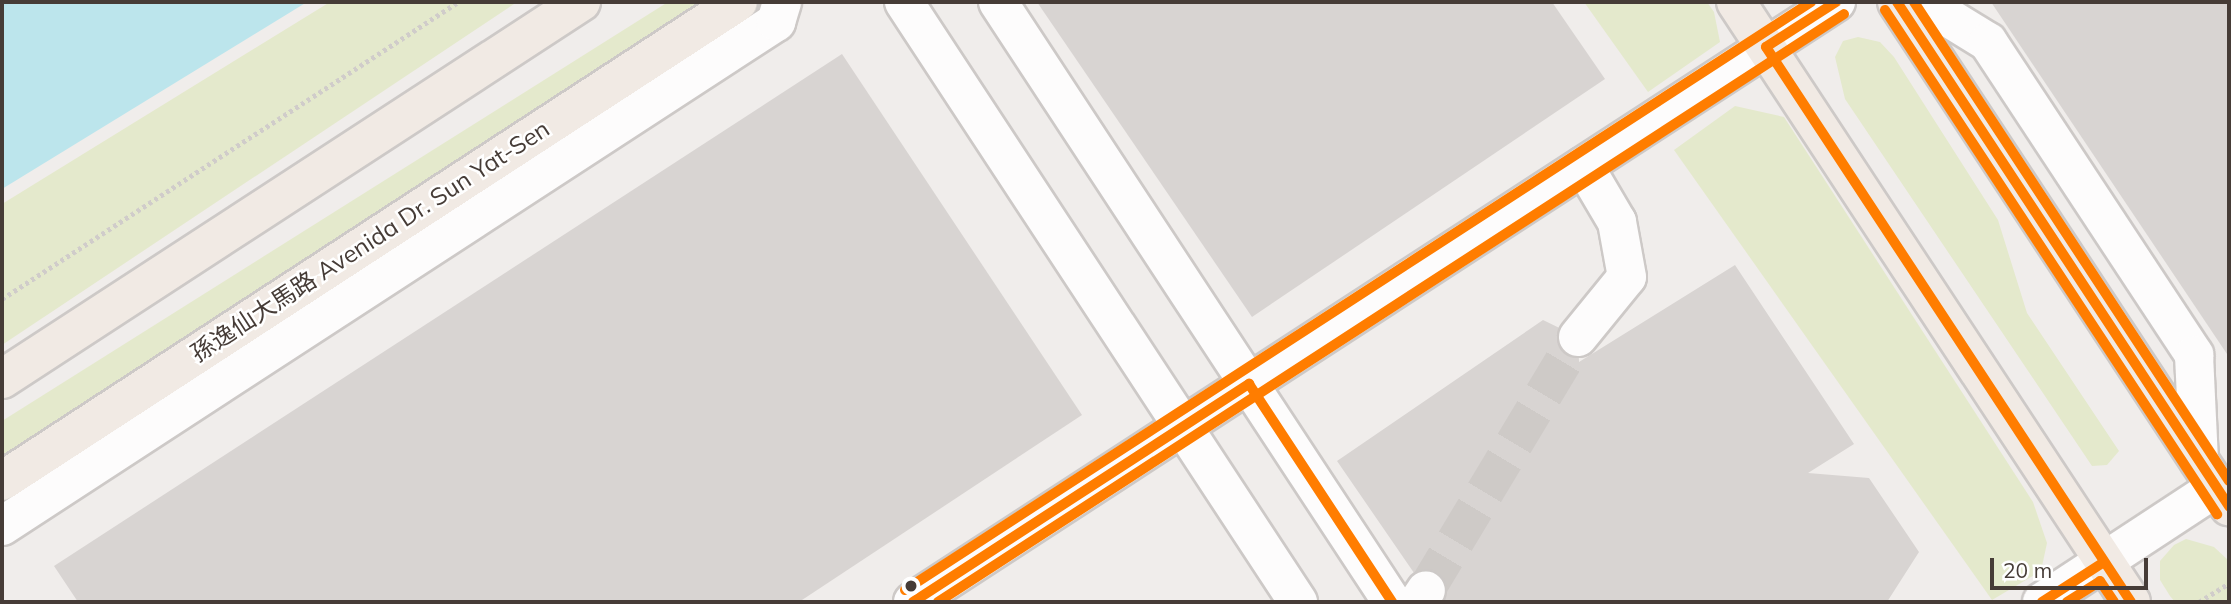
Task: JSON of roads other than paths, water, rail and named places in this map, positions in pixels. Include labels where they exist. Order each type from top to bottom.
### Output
[{"type":"main road","points":[[2,379],[581,2]]},
{"type":"main road","name":"孫逸仙大馬路 Avenida Dr. Sun Yat-Sen","points":[[2,481],[738,2]]},
{"type":"main road","points":[[1736,2],[2130,602]]},
{"type":"main road","points":[[1897,2],[2215,484]]},
{"type":"street","points":[[2,526],[776,22],[782,2]]},
{"type":"street","points":[[904,2],[1298,602]]},
{"type":"street","points":[[998,2],[1249,384],[1412,598]]},
{"type":"street","points":[[914,602],[1836,2]]},
{"type":"street","points":[[1923,2],[1988,42],[2194,355],[2215,484],[2042,602]]},
{"type":"street","points":[[1578,337],[1627,276],[1617,222],[1584,166]]},
{"type":"water","points":[[2,2],[307,2],[2,189]]},
{"type":"tunnel","points":[[1426,590],[1578,337]]}]
